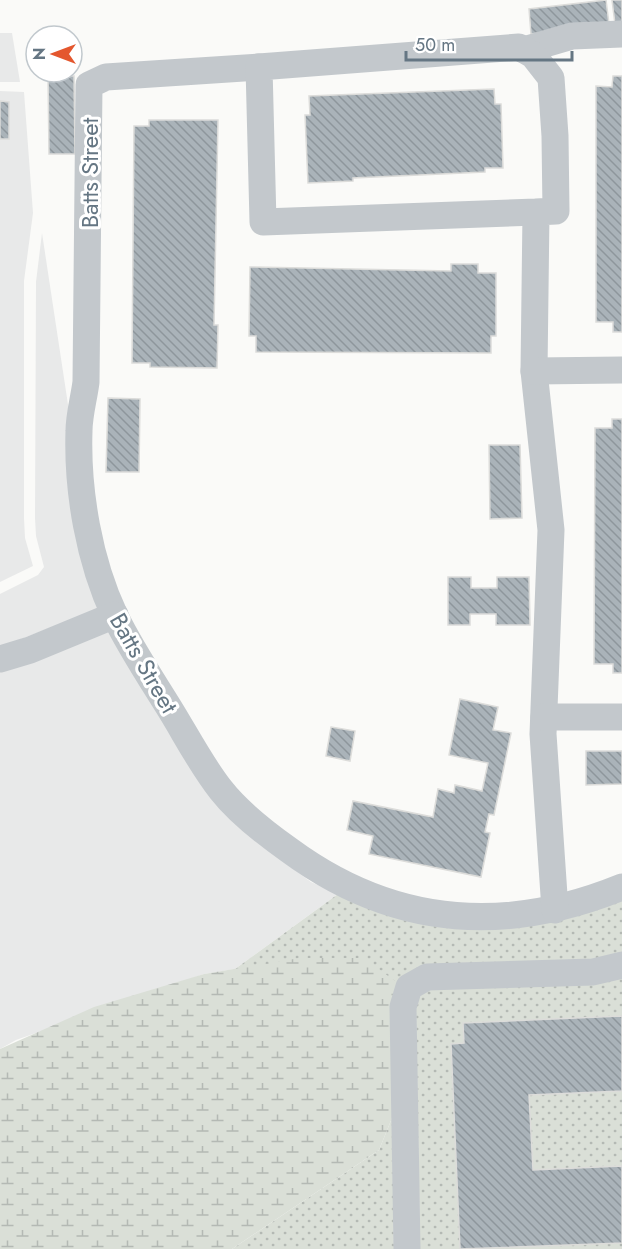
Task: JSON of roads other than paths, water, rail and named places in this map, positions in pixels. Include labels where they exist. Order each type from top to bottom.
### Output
[{"type":"street","points":[[524,50],[572,36],[622,34]]},
{"type":"street","points":[[519,47],[533,55],[551,78],[555,136],[556,211],[263,222],[259,67],[519,47]]},
{"type":"street","name":"Batts Street","points":[[259,67],[106,77],[89,85],[86,382],[79,430],[81,494],[95,558],[115,615],[221,790],[266,834],[320,873],[375,899],[429,913],[482,918],[555,910],[622,887]]},
{"type":"street","points":[[536,212],[534,371],[551,531],[544,717],[555,910]]},
{"type":"street","points":[[534,371],[622,369]]},
{"type":"street","points":[[0,659],[30,650],[115,615]]},
{"type":"street","points":[[544,717],[622,717]]},
{"type":"street","points":[[407,1249],[403,1007],[409,987],[427,977],[593,972],[622,965]]}]
